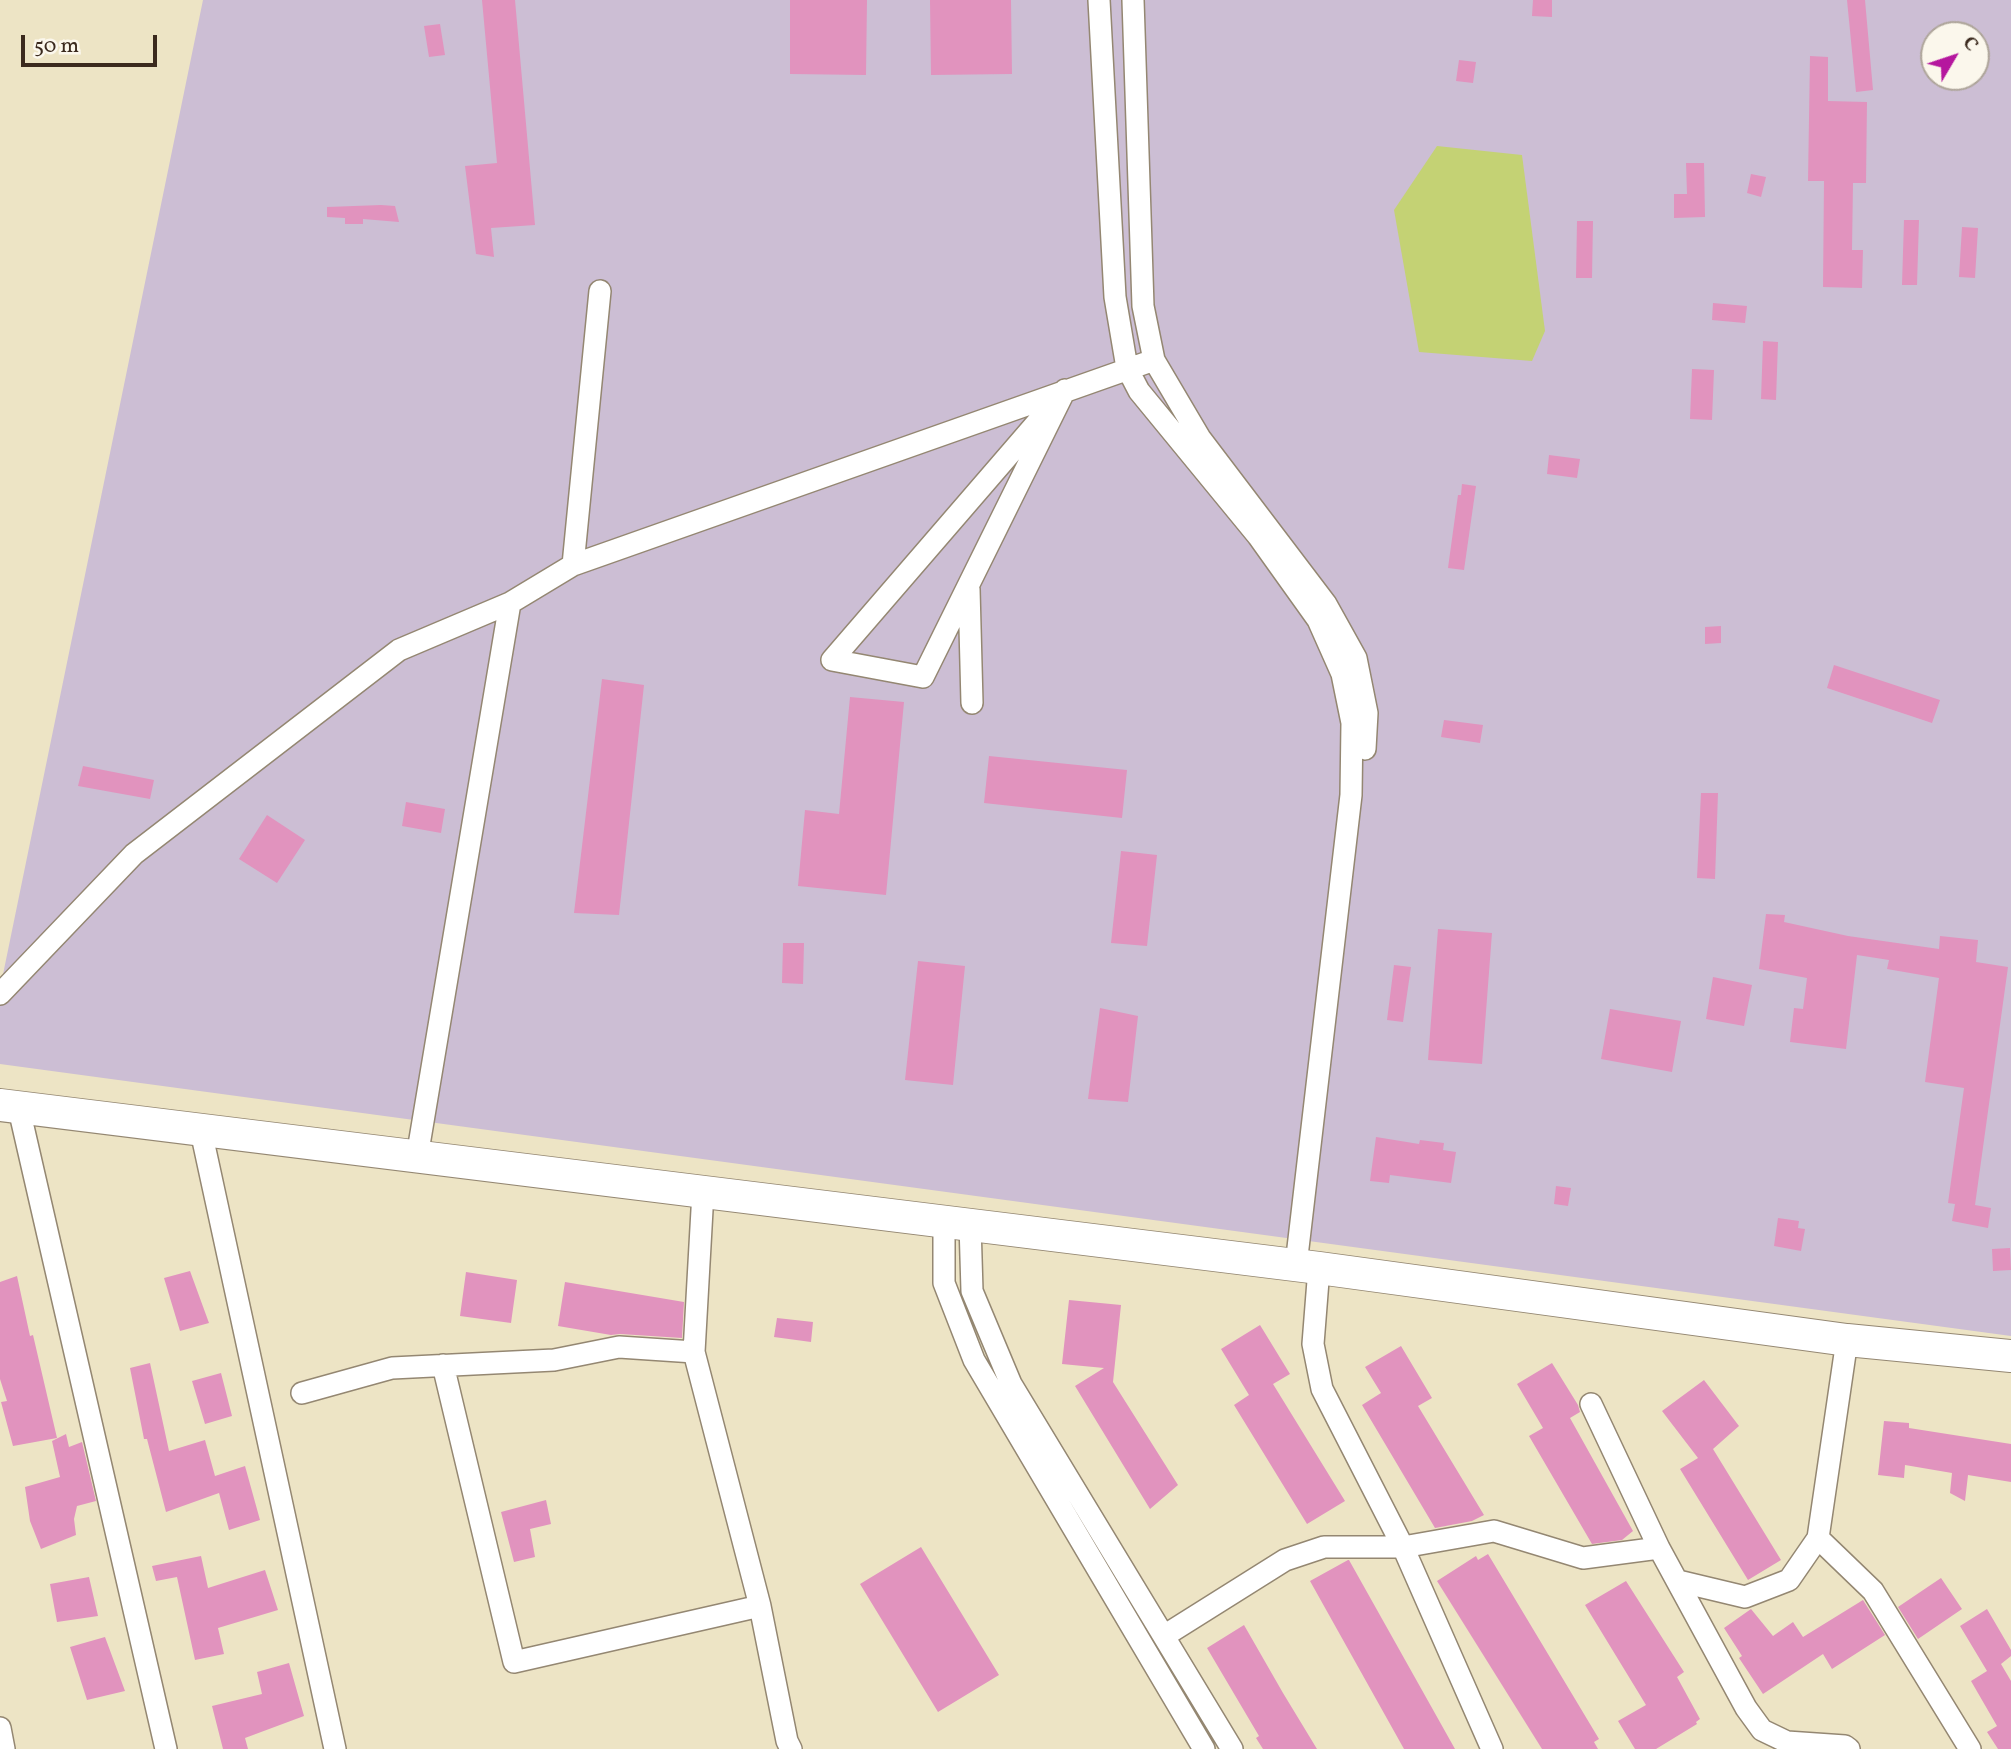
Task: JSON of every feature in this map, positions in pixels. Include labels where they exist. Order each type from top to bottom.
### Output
[{"type":"main road","points":[[10,1107],[1308,1267],[1847,1340],[2011,1356]]},
{"type":"street","points":[[1099,0],[1115,297],[1127,368],[1139,391],[1258,536],[1318,620],[1342,674],[1352,723],[1351,795],[1308,1267],[1313,1344],[1322,1389],[1402,1547],[1492,1749]]},
{"type":"street","points":[[1133,0],[1143,306],[1154,359],[1200,438],[1326,604],[1356,658],[1367,713],[1365,750],[1351,795]]},
{"type":"street","points":[[573,565],[600,291]]},
{"type":"street","points":[[0,994],[134,854],[399,649],[510,603],[573,565],[1154,359]]},
{"type":"street","points":[[1065,390],[923,677],[832,660],[1065,390]]},
{"type":"street","points":[[969,583],[972,704]]},
{"type":"street","points":[[417,1157],[510,603]]},
{"type":"street","points":[[10,1107],[166,1749]]},
{"type":"street","points":[[201,1131],[335,1749]]},
{"type":"street","points":[[703,1192],[694,1352],[760,1606],[787,1741],[791,1749]]},
{"type":"street","points":[[957,1223],[972,1291],[1011,1384],[1232,1749]]},
{"type":"street","points":[[957,1223],[944,1283],[974,1360],[1204,1749]]},
{"type":"street","points":[[1678,1581],[1745,1597],[1789,1580],[1818,1538],[1847,1340]]},
{"type":"street","points":[[302,1393],[392,1368],[554,1360],[619,1348],[694,1352]]},
{"type":"street","points":[[443,1365],[514,1662],[760,1606]]},
{"type":"street","points":[[1591,1404],[1659,1548],[1746,1708],[1762,1730],[1787,1742],[1845,1746],[1849,1749]]},
{"type":"street","points":[[1164,1636],[1285,1560],[1324,1547],[1402,1547],[1494,1531],[1583,1558],[1659,1548]]},
{"type":"street","points":[[1818,1538],[1873,1591],[1970,1749]]},
{"type":"street","points":[[0,1728],[4,1749]]},
{"type":"shaded area","points":[[203,0],[2011,0],[2011,1336],[0,1064],[0,989]]},
{"type":"green space","points":[[1437,146],[1522,155],[1545,331],[1532,361],[1419,352],[1394,210]]},
{"type":"building","points":[[482,0],[515,0],[535,225],[491,228],[494,257],[476,254],[465,166],[497,163]]},
{"type":"building","points":[[790,0],[867,0],[866,75],[790,74]]},
{"type":"building","points":[[930,0],[1011,0],[1012,74],[931,75]]},
{"type":"building","points":[[1533,0],[1552,0],[1552,17],[1532,16]]},
{"type":"building","points":[[1847,0],[1865,0],[1873,90],[1856,92]]},
{"type":"building","points":[[440,24],[445,55],[429,57],[424,26]]},
{"type":"building","points":[[1810,56],[1828,57],[1828,101],[1867,102],[1866,183],[1853,183],[1852,250],[1863,250],[1862,288],[1823,287],[1824,181],[1808,181]]},
{"type":"building","points":[[1459,60],[1476,62],[1473,83],[1456,81]]},
{"type":"building","points":[[1686,163],[1704,163],[1705,217],[1674,218],[1674,194],[1687,194]]},
{"type":"building","points":[[1751,174],[1766,177],[1761,197],[1747,193]]},
{"type":"building","points":[[395,206],[399,222],[363,219],[363,224],[345,224],[345,218],[327,217],[327,207]]},
{"type":"building","points":[[1904,220],[1919,220],[1917,285],[1902,285]]},
{"type":"building","points":[[1577,221],[1593,221],[1592,278],[1576,278]]},
{"type":"building","points":[[1962,227],[1978,228],[1975,278],[1959,277]]},
{"type":"building","points":[[1713,303],[1747,306],[1745,323],[1712,320]]},
{"type":"building","points":[[1763,341],[1778,342],[1776,400],[1761,399]]},
{"type":"building","points":[[1692,369],[1714,370],[1712,420],[1690,419]]},
{"type":"building","points":[[1549,455],[1580,459],[1577,478],[1547,474]]},
{"type":"building","points":[[1462,484],[1476,486],[1464,570],[1448,568],[1458,495],[1461,495]]},
{"type":"building","points":[[1721,626],[1721,643],[1705,644],[1705,627]]},
{"type":"building","points":[[1834,665],[1940,700],[1932,723],[1827,688]]},
{"type":"building","points":[[602,679],[644,685],[619,915],[574,913]]},
{"type":"building","points":[[850,697],[904,702],[886,895],[798,886],[805,810],[839,814]]},
{"type":"building","points":[[1444,720],[1483,725],[1480,743],[1441,737]]},
{"type":"building","points":[[989,756],[1127,770],[1122,818],[984,803]]},
{"type":"building","points":[[83,766],[154,780],[150,799],[78,786]]},
{"type":"building","points":[[1701,793],[1718,793],[1715,879],[1697,878]]},
{"type":"building","points":[[406,802],[445,809],[441,833],[402,826]]},
{"type":"building","points":[[267,815],[305,840],[277,883],[239,859]]},
{"type":"building","points":[[1121,851],[1157,855],[1147,946],[1111,943]]},
{"type":"building","points":[[1766,914],[1785,915],[1784,922],[1848,936],[1939,949],[1940,936],[1978,940],[1976,962],[2008,967],[1975,1205],[1991,1208],[1988,1228],[1952,1221],[1955,1204],[1948,1203],[1964,1088],[1925,1082],[1939,978],[1887,969],[1889,960],[1857,955],[1846,1049],[1790,1042],[1794,1008],[1803,1009],[1807,978],[1759,969]]},
{"type":"building","points":[[1438,929],[1492,933],[1482,1064],[1428,1060]]},
{"type":"building","points":[[783,943],[804,943],[803,984],[782,983]]},
{"type":"building","points":[[918,961],[965,966],[953,1085],[905,1080]]},
{"type":"building","points":[[1394,965],[1411,967],[1403,1022],[1387,1020]]},
{"type":"building","points":[[1713,977],[1752,985],[1744,1026],[1706,1019]]},
{"type":"building","points":[[1100,1008],[1138,1016],[1128,1102],[1088,1099]]},
{"type":"building","points":[[1610,1009],[1681,1021],[1672,1072],[1601,1059]]},
{"type":"building","points":[[1376,1137],[1419,1144],[1420,1140],[1444,1143],[1443,1150],[1456,1152],[1451,1183],[1390,1175],[1389,1183],[1370,1181]]},
{"type":"building","points":[[1556,1186],[1571,1188],[1568,1206],[1554,1204]]},
{"type":"building","points":[[1778,1218],[1799,1221],[1798,1228],[1805,1229],[1801,1251],[1774,1246]]},
{"type":"building","points":[[2010,1248],[2011,1270],[1993,1271],[1992,1249]]},
{"type":"building","points":[[190,1271],[209,1323],[180,1331],[164,1278]]},
{"type":"building","points":[[466,1272],[517,1280],[511,1323],[460,1316]]},
{"type":"building","points":[[17,1276],[57,1438],[13,1446],[1,1402],[7,1401],[0,1379],[0,1282]]},
{"type":"building","points":[[565,1282],[684,1302],[682,1338],[611,1335],[558,1326]]},
{"type":"building","points":[[1069,1300],[1121,1305],[1113,1382],[1178,1485],[1150,1509],[1075,1386],[1104,1368],[1062,1364]]},
{"type":"building","points":[[777,1318],[813,1322],[811,1342],[774,1337]]},
{"type":"building","points":[[1260,1325],[1290,1374],[1273,1384],[1345,1501],[1307,1524],[1234,1405],[1249,1395],[1221,1349]]},
{"type":"building","points":[[1401,1346],[1432,1398],[1418,1406],[1484,1515],[1472,1521],[1435,1528],[1362,1405],[1381,1393],[1365,1367]]},
{"type":"building","points":[[150,1363],[169,1451],[205,1440],[215,1476],[245,1466],[260,1520],[229,1530],[219,1493],[166,1512],[147,1439],[144,1439],[130,1368]]},
{"type":"building","points":[[1552,1363],[1578,1405],[1580,1412],[1570,1418],[1633,1531],[1622,1540],[1592,1544],[1529,1436],[1543,1428],[1517,1384]]},
{"type":"building","points":[[221,1373],[232,1416],[205,1424],[192,1381]]},
{"type":"building","points":[[1704,1380],[1739,1426],[1713,1449],[1781,1560],[1748,1580],[1680,1469],[1698,1458],[1662,1411]]},
{"type":"building","points":[[1884,1421],[1909,1423],[1909,1428],[2011,1444],[2011,1482],[1968,1475],[1965,1501],[1950,1493],[1952,1473],[1905,1465],[1904,1478],[1878,1475]]},
{"type":"building","points":[[66,1434],[69,1447],[82,1442],[96,1501],[77,1506],[74,1519],[76,1535],[41,1549],[30,1521],[25,1487],[60,1477],[52,1441]]},
{"type":"building","points":[[546,1500],[551,1524],[530,1529],[535,1557],[514,1562],[501,1512]]},
{"type":"building","points":[[921,1547],[999,1675],[938,1712],[860,1584]]},
{"type":"building","points":[[1488,1554],[1599,1739],[1594,1742],[1598,1749],[1542,1749],[1437,1581],[1476,1556],[1478,1560]]},
{"type":"building","points":[[201,1556],[208,1588],[265,1570],[278,1610],[218,1628],[224,1654],[195,1660],[177,1577],[156,1581],[152,1566]]},
{"type":"building","points":[[1349,1560],[1455,1749],[1404,1749],[1310,1581]]},
{"type":"building","points":[[89,1577],[98,1616],[57,1622],[50,1584]]},
{"type":"building","points":[[1941,1578],[1962,1609],[1918,1639],[1898,1607]]},
{"type":"building","points":[[1626,1581],[1684,1672],[1677,1677],[1700,1719],[1697,1724],[1656,1749],[1635,1749],[1618,1721],[1646,1705],[1585,1605]]},
{"type":"building","points":[[1863,1600],[1885,1635],[1832,1669],[1823,1654],[1763,1694],[1739,1658],[1742,1656],[1724,1628],[1751,1609],[1773,1636],[1793,1622],[1803,1637]]},
{"type":"building","points":[[1987,1609],[2011,1650],[2011,1656],[2001,1664],[2011,1681],[2011,1749],[1998,1749],[1987,1732],[1997,1726],[1971,1681],[1987,1671],[1960,1626]]},
{"type":"building","points":[[1244,1625],[1317,1749],[1263,1749],[1256,1738],[1259,1736],[1207,1648]]},
{"type":"building","points":[[105,1637],[125,1691],[87,1700],[70,1647]]},
{"type":"building","points":[[289,1663],[304,1716],[245,1738],[248,1749],[223,1749],[212,1706],[262,1694],[257,1672]]}]
